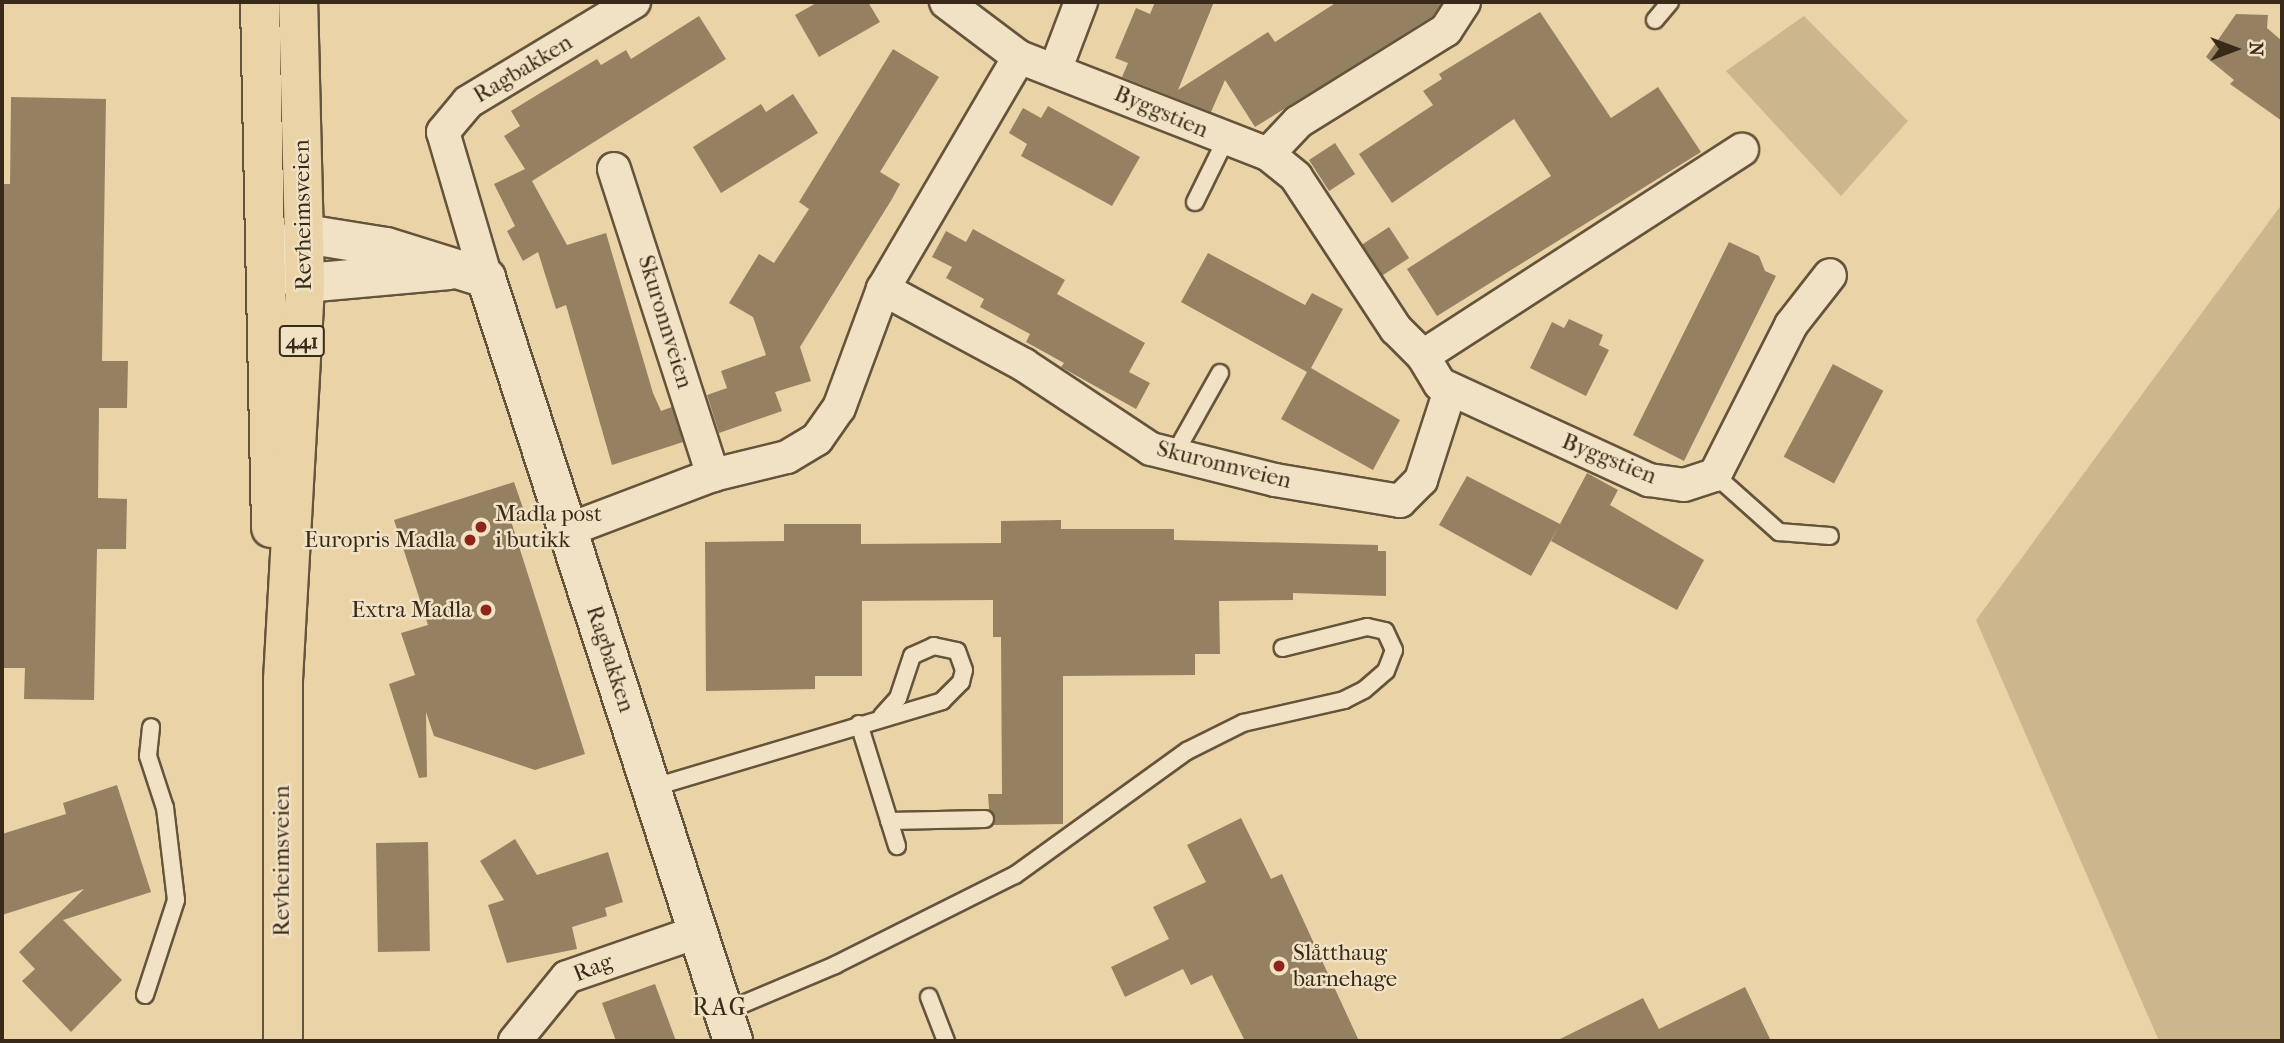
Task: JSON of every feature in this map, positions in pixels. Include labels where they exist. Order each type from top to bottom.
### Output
[{"type":"main road","name":"Revheimsveien","points":[[260,2],[268,487],[283,680]]},
{"type":"main road","name":"Revheimsveien","points":[[283,1041],[283,680],[305,283],[298,2]]},
{"type":"street","name":"Ragbakken","points":[[634,2],[468,102],[443,132],[468,274],[568,530],[728,1027]]},
{"type":"street","name":"Byggstien","points":[[946,2],[1019,57],[1056,68],[1268,154],[1296,177],[1396,329],[1423,356],[1450,390],[1649,480],[1684,485],[1715,475]]},
{"type":"street","points":[[1056,68],[1082,2]]},
{"type":"street","points":[[1268,154],[1298,122],[1446,30],[1464,2]]},
{"type":"street","points":[[568,530],[713,475],[787,457],[817,439],[839,408],[883,289],[1019,57]]},
{"type":"street","points":[[1423,356],[1742,150]]},
{"type":"street","name":"Skuronnveien","points":[[614,169],[713,475]]},
{"type":"street","points":[[305,234],[386,247],[468,274],[305,283],[265,260],[305,234]]},
{"type":"street","points":[[1715,475],[1791,325],[1830,275]]},
{"type":"street","name":"Skuronnveien","points":[[883,289],[1024,365],[1151,449],[1275,480],[1400,501],[1421,480],[1450,390]]},
{"type":"street","name":"Rag","points":[[515,1041],[567,977],[697,932]]},
{"type":"lane","points":[[1655,20],[1670,2]]},
{"type":"lane","points":[[1195,202],[1226,139]]},
{"type":"lane","points":[[1174,455],[1220,373]]},
{"type":"lane","points":[[1715,475],[1779,532],[1830,536]]},
{"type":"lane","points":[[728,1027],[835,965],[1015,874],[1187,751],[1243,723],[1344,701],[1364,690],[1386,671],[1394,650],[1385,631],[1367,627],[1283,648]]},
{"type":"lane","points":[[651,788],[882,716],[942,701],[953,692],[964,670],[957,651],[934,646],[912,656],[898,698],[882,716]]},
{"type":"lane","points":[[859,724],[897,846]]},
{"type":"lane","points":[[145,995],[176,900],[165,808],[148,756],[151,727]]},
{"type":"lane","points":[[889,821],[985,819]]},
{"type":"lane","points":[[929,997],[946,1041]]},
{"type":"shaded area","points":[[1804,16],[1908,121],[1841,196],[1726,71]]},
{"type":"shaded area","points":[[2282,204],[2282,1041],[2159,1041],[1976,620]]},
{"type":"building","points":[[818,2],[868,2],[880,22],[819,57],[795,15]]},
{"type":"building","points":[[1155,2],[1214,2],[1178,90],[1268,32],[1275,42],[1337,2],[1442,2],[1433,16],[1255,127],[1225,80],[1211,112],[1122,77],[1128,63],[1115,58],[1136,8],[1150,14]]},
{"type":"building","points":[[1540,12],[1611,118],[1658,87],[1701,152],[1437,316],[1407,269],[1551,176],[1514,119],[1392,203],[1359,154],[1433,105],[1423,91],[1442,79],[1439,74]]},
{"type":"building","points":[[2236,14],[2268,15],[2267,28],[2282,41],[2282,121],[2230,84],[2234,80],[2206,57]]},
{"type":"building","points":[[699,16],[726,59],[532,181],[567,245],[606,233],[653,393],[661,411],[672,407],[683,442],[612,465],[566,305],[556,309],[538,252],[523,261],[507,231],[515,226],[494,184],[525,169],[504,136],[520,126],[511,111],[597,59],[601,65],[626,50],[631,59]]},
{"type":"building","points":[[893,49],[939,77],[880,172],[900,184],[800,347],[811,381],[775,392],[782,411],[719,433],[707,395],[727,388],[721,371],[766,355],[753,317],[729,303],[759,254],[774,263],[809,209],[799,202]]},
{"type":"building","points":[[793,94],[818,133],[721,193],[693,147],[761,104],[766,112]]},
{"type":"building","points":[[11,97],[106,99],[102,361],[128,361],[127,408],[99,408],[98,498],[127,499],[126,549],[97,549],[94,700],[24,699],[25,668],[2,668],[2,184],[10,184]]},
{"type":"building","points":[[1048,106],[1140,157],[1112,206],[1021,156],[1027,144],[1009,133],[1023,108],[1041,118]]},
{"type":"building","points":[[1335,143],[1355,174],[1329,191],[1309,160]]},
{"type":"building","points":[[1389,227],[1409,258],[1382,275],[1362,244]]},
{"type":"building","points":[[973,229],[1065,280],[1057,294],[1145,343],[1129,372],[1150,383],[1136,409],[1061,367],[1064,363],[1026,342],[1030,334],[980,307],[984,299],[946,278],[952,267],[932,257],[946,231],[966,242]]},
{"type":"building","points":[[1729,242],[1759,256],[1765,271],[1776,276],[1684,461],[1633,435]]},
{"type":"building","points":[[1208,253],[1305,305],[1312,293],[1343,309],[1311,368],[1400,420],[1373,470],[1281,419],[1307,372],[1181,302]]},
{"type":"building","points":[[1569,319],[1603,335],[1599,345],[1609,350],[1586,396],[1530,368],[1552,322],[1564,328]]},
{"type":"building","points":[[1833,364],[1883,391],[1834,483],[1784,457]]},
{"type":"building","points":[[1587,473],[1618,490],[1610,505],[1704,560],[1677,610],[1551,541],[1559,526],[1531,576],[1439,525],[1467,476],[1560,524]]},
{"type":"building","points":[[514,482],[525,514],[510,518],[585,754],[535,770],[434,736],[426,712],[427,777],[419,778],[389,684],[415,675],[401,633],[428,625],[394,520]]},
{"type":"building","points":[[1061,520],[1061,529],[1174,529],[1174,540],[1378,545],[1378,551],[1386,551],[1386,596],[1293,593],[1293,600],[1219,601],[1220,654],[1195,654],[1195,675],[1063,676],[1063,824],[994,825],[989,809],[988,794],[1002,794],[1001,637],[993,637],[993,600],[862,601],[862,676],[815,676],[815,689],[706,691],[705,542],[784,541],[784,524],[861,524],[861,544],[1001,543],[1001,521]]},
{"type":"building","points":[[117,785],[151,892],[63,920],[122,980],[71,1032],[22,981],[35,969],[19,952],[84,889],[2,915],[2,834],[66,814],[63,803]]},
{"type":"building","points":[[1241,818],[1271,879],[1282,874],[1359,1041],[1245,1041],[1212,975],[1191,985],[1183,969],[1125,997],[1111,967],[1169,939],[1153,907],[1206,882],[1187,845]]},
{"type":"building","points":[[515,839],[537,875],[608,852],[623,902],[605,908],[607,916],[572,927],[577,949],[507,963],[488,905],[504,900],[480,861]]},
{"type":"building","points":[[428,842],[430,951],[378,952],[376,843]]},
{"type":"building","points":[[655,984],[676,1041],[616,1041],[602,1003]]},
{"type":"building","points":[[1745,987],[1771,1041],[1556,1041],[1643,998],[1659,1029]]},
{"type":"place","name":"Madla post i butikk","points":[[481,527]]},
{"type":"place","name":"Europris Madla","points":[[470,540]]},
{"type":"place","name":"Extra Madla","points":[[486,610]]},
{"type":"place","name":"Slåtthaug barnehage","points":[[1279,966]]},
{"type":"district","name":"RAG","points":[[720,1008]]}]
